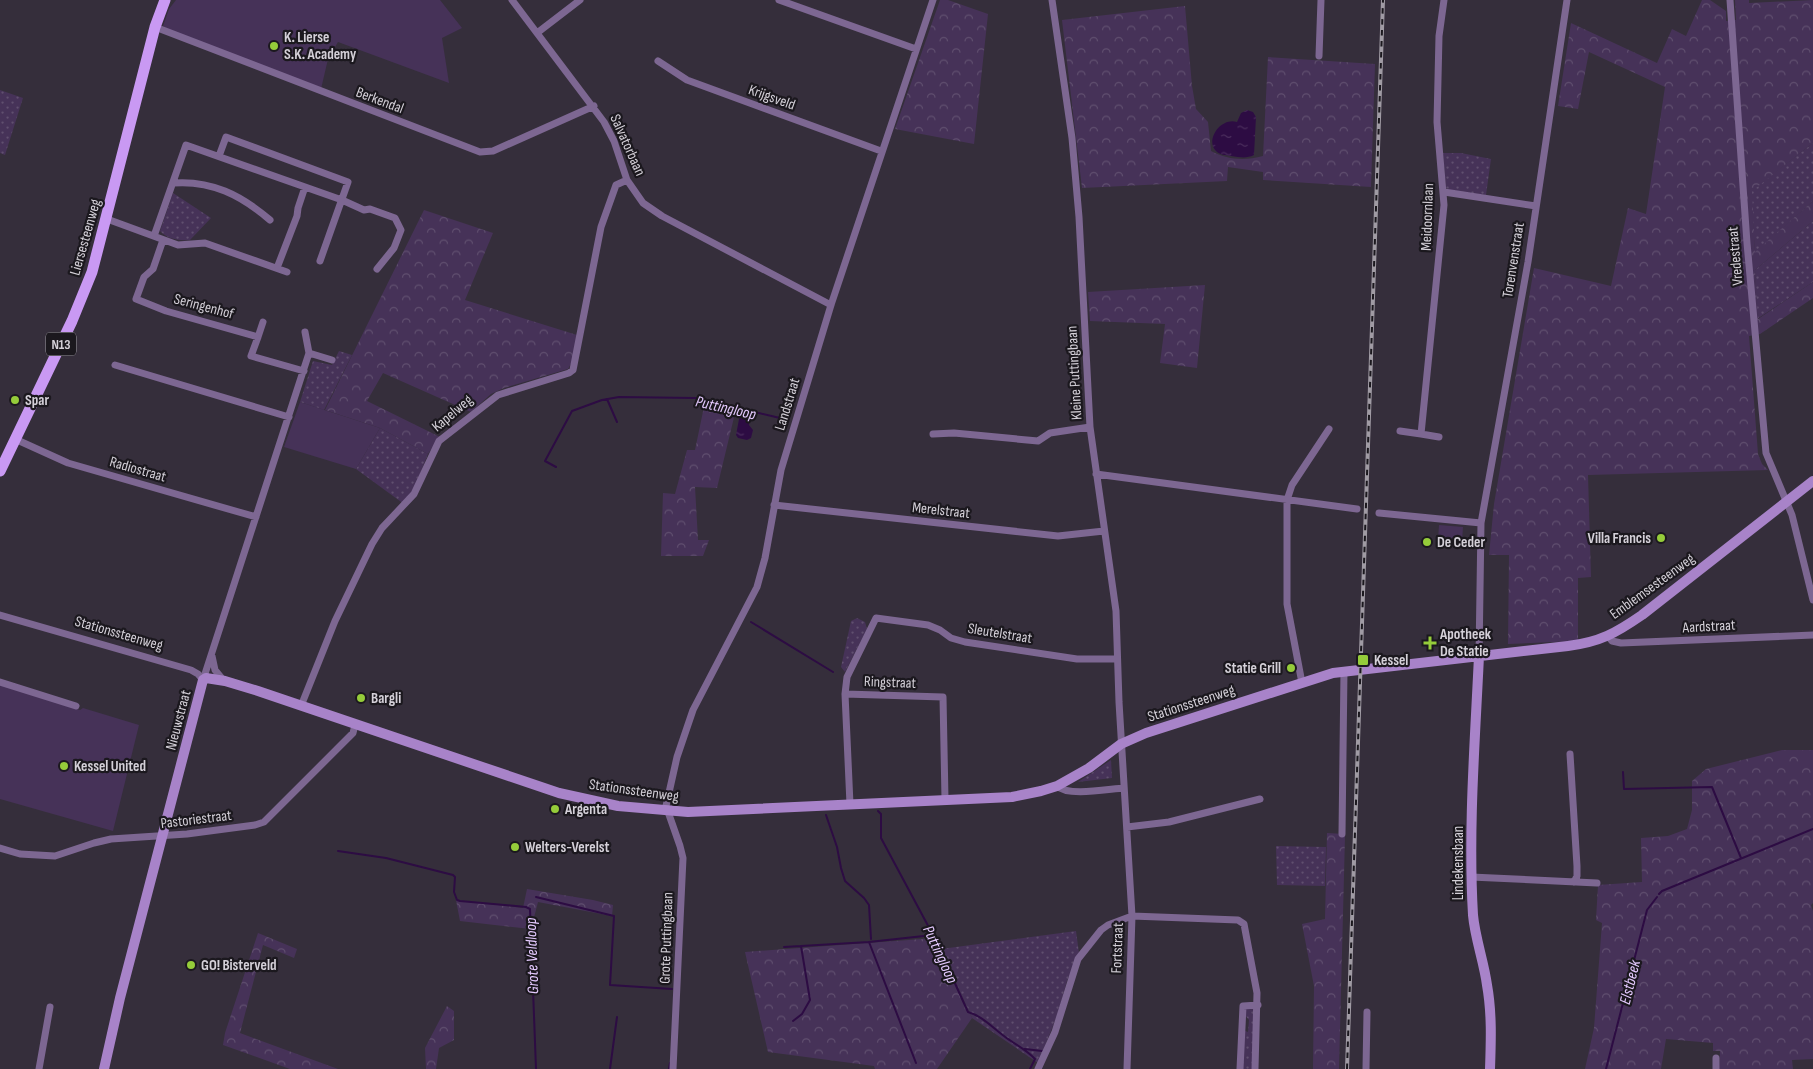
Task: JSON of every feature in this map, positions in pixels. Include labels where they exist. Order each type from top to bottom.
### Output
[{"type":"main road","name":"Liersesteenweg","points":[[0,471],[84,294],[100,246],[155,27],[165,0]]},
{"type":"street","name":"Salvatorbaan","points":[[512,0],[594,106],[614,141],[627,180],[643,203],[662,216],[831,304]]},
{"type":"street","points":[[537,33],[580,0]]},
{"type":"street","points":[[779,0],[916,49]]},
{"type":"street","name":"Landstraat","points":[[667,811],[668,790],[693,710],[757,587],[765,558],[781,470],[831,304],[933,0]]},
{"type":"street","name":"Kleine Puttingbaan","points":[[1052,0],[1072,138],[1090,427],[1114,598],[1121,744]]},
{"type":"street","points":[[1319,56],[1322,0]]},
{"type":"street","name":"Meidoornlaan","points":[[1421,434],[1444,192],[1437,122],[1439,36],[1444,0]]},
{"type":"street","name":"Torenvenstraat","points":[[1479,656],[1481,523],[1528,262],[1567,0]]},
{"type":"street","name":"Vredestraat","points":[[1728,1],[1747,243],[1766,445],[1770,462],[1792,515],[1813,600]]},
{"type":"street","name":"Berkendal","points":[[155,27],[480,152],[493,152],[594,106]]},
{"type":"street","name":"Krijgsveld","points":[[658,61],[693,82],[881,151]]},
{"type":"street","points":[[219,156],[226,138],[348,182],[320,261]]},
{"type":"street","points":[[154,236],[186,145],[342,200],[344,203],[364,210],[370,209],[395,218],[401,230],[394,248],[377,269]]},
{"type":"street","name":"Kapelweg","points":[[301,706],[335,622],[372,544],[382,528],[414,494],[439,442],[489,400],[498,395],[569,373],[573,370],[601,227],[616,185],[627,180]]},
{"type":"street","points":[[173,183],[190,182],[225,190],[254,206],[270,220]]},
{"type":"street","points":[[277,268],[297,216],[305,187]]},
{"type":"street","points":[[1444,192],[1536,206]]},
{"type":"street","points":[[106,218],[178,245],[205,243],[287,272]]},
{"type":"street","name":"Seringenhof","points":[[163,240],[153,269],[144,278],[136,299],[166,310],[258,336]]},
{"type":"street","points":[[263,322],[251,356],[304,370],[309,353],[305,332]]},
{"type":"street","points":[[309,353],[332,360]]},
{"type":"street","points":[[115,365],[289,417]]},
{"type":"street","name":"Nieuwstraat","points":[[104,1069],[120,998],[212,652],[304,370]]},
{"type":"street","points":[[933,434],[954,433],[1038,442],[1050,433],[1090,427]]},
{"type":"street","points":[[1302,683],[1287,604],[1287,500],[1292,485],[1329,430]]},
{"type":"street","points":[[1400,431],[1439,437]]},
{"type":"street","name":"Radiostraat","points":[[15,439],[68,463],[256,517]]},
{"type":"street","points":[[1096,474],[1356,510]]},
{"type":"street","name":"Emblemsesteenweg","points":[[1365,668],[1597,641],[1623,628],[1642,615],[1813,481]]},
{"type":"street","name":"Merelstraat","points":[[774,505],[1058,536],[1104,531]]},
{"type":"street","points":[[1379,513],[1481,523]]},
{"type":"street","name":"Stationssteenweg","points":[[0,615],[191,670],[204,680],[208,677],[224,681],[559,793],[618,806],[688,812],[1012,797],[1041,791],[1057,786],[1088,768],[1121,744],[1146,733],[1318,677],[1365,668]]},
{"type":"street","name":"Sleutelstraat","points":[[845,694],[847,677],[876,618],[928,625],[940,630],[951,638],[965,642],[1089,661],[1117,659]]},
{"type":"street","name":"Aardstraat","points":[[1608,636],[1621,644],[1813,635]]},
{"type":"street","points":[[212,652],[215,670],[224,681]]},
{"type":"street","name":"Lindekensbaan","points":[[1479,656],[1471,877],[1473,918],[1486,979],[1490,1010],[1490,1069]]},
{"type":"street","points":[[1342,834],[1344,671]]},
{"type":"street","points":[[0,682],[76,706]]},
{"type":"street","name":"Ringstraat","points":[[850,804],[845,694],[942,697],[945,799]]},
{"type":"street","name":"Pastoriestraat","points":[[0,848],[20,854],[56,856],[102,841],[163,837],[255,826],[264,822],[353,733],[355,725]]},
{"type":"street","name":"Fortstraat","points":[[1121,744],[1132,916],[1127,1069]]},
{"type":"street","points":[[1570,754],[1577,866],[1577,876],[1574,882]]},
{"type":"street","name":"Stationssteenweg","points":[[1057,786],[1069,792],[1124,788]]},
{"type":"street","points":[[1127,827],[1169,822],[1260,799]]},
{"type":"street","name":"Grote Puttingbaan","points":[[667,811],[683,858],[673,1069]]},
{"type":"street","points":[[1471,877],[1597,883]]},
{"type":"street","points":[[1038,1069],[1055,1032],[1074,970],[1084,950],[1101,930],[1108,925],[1132,916],[1230,920],[1242,923],[1245,927],[1258,993],[1255,1069]]},
{"type":"street","points":[[1240,1069],[1243,1006],[1258,1005]]},
{"type":"street","points":[[39,1069],[50,1007]]},
{"type":"street","points":[[1366,1069],[1367,1012]]},
{"type":"street","points":[[1716,1058],[1716,1069]]},
{"type":"green space","name":"K. Lierse S.K. Academy","points":[[176,0],[440,0],[462,28],[442,38],[449,83],[338,42],[328,59],[321,89],[167,29],[163,26],[169,9]]},
{"type":"green space","points":[[940,0],[948,0],[988,14],[974,144],[895,129]]},
{"type":"green space","points":[[1702,0],[1710,0],[1726,11],[1726,21],[1736,20],[1735,0],[1749,0],[1749,3],[1813,0],[1813,143],[1752,191],[1755,252],[1813,201],[1813,221],[1755,270],[1758,319],[1813,282],[1813,298],[1760,334],[1749,336],[1758,454],[1762,464],[1768,470],[1588,475],[1591,577],[1578,578],[1578,641],[1508,644],[1509,555],[1489,555],[1494,504],[1534,268],[1611,286],[1628,208],[1646,214],[1665,87],[1589,52],[1578,109],[1558,106],[1571,23],[1657,63],[1672,29],[1686,36]]},
{"type":"green space","points":[[1185,6],[1192,86],[1196,109],[1208,122],[1211,151],[1230,158],[1250,159],[1263,156],[1268,57],[1375,64],[1371,187],[1263,180],[1263,172],[1228,167],[1227,181],[1082,188],[1062,20]]},
{"type":"green space","points":[[0,90],[23,98],[5,155],[0,153]]},
{"type":"green space","points":[[1813,143],[1813,201],[1755,253],[1751,191]]},
{"type":"green space","points":[[1443,153],[1461,153],[1491,159],[1486,195],[1446,188]]},
{"type":"green space","points":[[173,193],[211,218],[190,240],[173,239],[160,231]]},
{"type":"green space","points":[[424,210],[493,233],[465,300],[577,335],[572,362],[568,369],[504,388],[491,394],[471,412],[383,373],[367,401],[440,437],[428,454],[380,428],[325,410]]},
{"type":"green space","points":[[1813,221],[1813,282],[1757,319],[1755,270]]},
{"type":"green space","points":[[1205,285],[1197,368],[1160,363],[1165,324],[1090,321],[1088,292]]},
{"type":"green space","points":[[339,351],[352,355],[324,410],[300,402],[313,361],[332,365]]},
{"type":"green space","points":[[300,402],[380,428],[356,469],[284,447]]},
{"type":"green space","points":[[705,402],[736,409],[717,488],[695,487],[698,540],[709,540],[703,556],[661,556],[663,493],[675,494],[687,450],[695,450]]},
{"type":"green space","points":[[380,428],[428,454],[415,486],[404,504],[356,469]]},
{"type":"green space","points":[[1439,525],[1463,527],[1462,541],[1438,539]]},
{"type":"green space","points":[[857,618],[865,622],[867,629],[845,672],[841,667],[851,621]]},
{"type":"green space","name":"Kessel United","points":[[0,684],[80,710],[83,708],[139,725],[113,831],[0,799]]},
{"type":"green space","points":[[1782,750],[1813,750],[1813,903],[1811,905],[1813,911],[1813,1059],[1792,1060],[1793,1069],[1719,1069],[1720,1051],[1713,1051],[1713,1043],[1666,1039],[1661,1069],[1585,1069],[1594,1028],[1602,923],[1596,920],[1598,885],[1642,882],[1641,838],[1668,836],[1687,829],[1692,810],[1692,781],[1706,769]]},
{"type":"green space","points":[[1111,760],[1112,778],[1078,782]]},
{"type":"green space","points":[[1327,833],[1344,834],[1345,836],[1339,1069],[1313,1069],[1314,986],[1302,924],[1325,919]]},
{"type":"green space","points":[[1276,846],[1326,847],[1325,886],[1277,885]]},
{"type":"green space","points":[[527,889],[613,905],[612,916],[538,902],[531,929],[460,921],[456,900],[523,908]]},
{"type":"green space","points":[[1076,931],[1079,953],[1038,1063],[972,1018],[941,949]]},
{"type":"green space","points":[[258,933],[297,949],[294,958],[263,945],[240,1033],[338,1069],[290,1069],[223,1045],[225,1033]]},
{"type":"green space","points":[[936,938],[972,1018],[937,1069],[875,1069],[874,1066],[768,1052],[745,952]]},
{"type":"green space","points":[[447,1006],[454,1011],[454,1040],[439,1048],[436,1069],[426,1069],[425,1048]]},
{"type":"green space","points":[[1254,1008],[1254,1069],[1242,1069],[1243,1030],[1248,1032],[1249,1020],[1244,1014],[1246,1009]]},
{"type":"water","points":[[1247,110],[1253,112],[1256,117],[1254,155],[1240,157],[1223,155],[1217,152],[1212,142],[1216,131],[1225,123],[1237,122],[1241,113]]},
{"type":"water","points":[[743,414],[749,417],[749,425],[753,430],[751,438],[747,440],[738,438],[736,435],[739,419]]},
{"type":"waterway","name":"Puttingloop","points":[[556,467],[545,461],[572,411],[602,400],[619,397],[695,398],[780,418],[784,421]]},
{"type":"waterway","points":[[607,399],[617,422]]},
{"type":"waterway","name":"Puttingloop","points":[[751,622],[833,672]]},
{"type":"waterway","points":[[1623,772],[1624,789],[1712,787],[1741,858]]},
{"type":"waterway","name":"Puttingloop","points":[[878,811],[881,814],[881,838],[933,935],[968,1012],[982,1019],[1031,1055],[1035,1059],[1030,1069]]},
{"type":"waterway","points":[[826,815],[837,847],[845,881],[869,905],[871,939]]},
{"type":"waterway","name":"Elstbeek","points":[[1659,894],[1662,891],[1813,829]]},
{"type":"waterway","name":"Grote Veldloop","points":[[338,851],[386,858],[453,875],[455,877],[454,892],[457,900],[460,901],[526,907],[530,909],[536,1069]]},
{"type":"waterway","points":[[536,897],[614,916],[610,985],[672,989]]},
{"type":"waterway","name":"Elstbeek","points":[[1606,1069],[1647,910],[1657,897]]},
{"type":"waterway","points":[[784,947],[869,942],[933,935]]},
{"type":"waterway","points":[[869,942],[916,1063]]},
{"type":"waterway","points":[[793,1021],[802,1014],[810,1000],[801,946]]},
{"type":"waterway","points":[[610,1069],[617,1017]]},
{"type":"waterway","points":[[1025,1049],[1042,1051]]},
{"type":"waterway","points":[[669,1069],[670,1063]]},
{"type":"railway","points":[[1347,1069],[1383,0]]},
{"type":"place","name":"K. Lierse S.K. Academy","points":[[274,46]]},
{"type":"place","name":"Spar","points":[[15,400]]},
{"type":"place","name":"Villa Francis","points":[[1661,538]]},
{"type":"place","name":"De Ceder","points":[[1427,542]]},
{"type":"place","name":"Apotheek De Statie","points":[[1430,643]]},
{"type":"place","name":"Kessel","points":[[1363,660]]},
{"type":"place","name":"Statie Grill","points":[[1291,668]]},
{"type":"place","name":"Bargli","points":[[361,698]]},
{"type":"place","name":"Kessel United","points":[[64,766]]},
{"type":"place","name":"Argenta","points":[[555,809]]},
{"type":"place","name":"Welters-Verelst","points":[[515,847]]},
{"type":"place","name":"GO! Bisterveld","points":[[191,965]]}]
